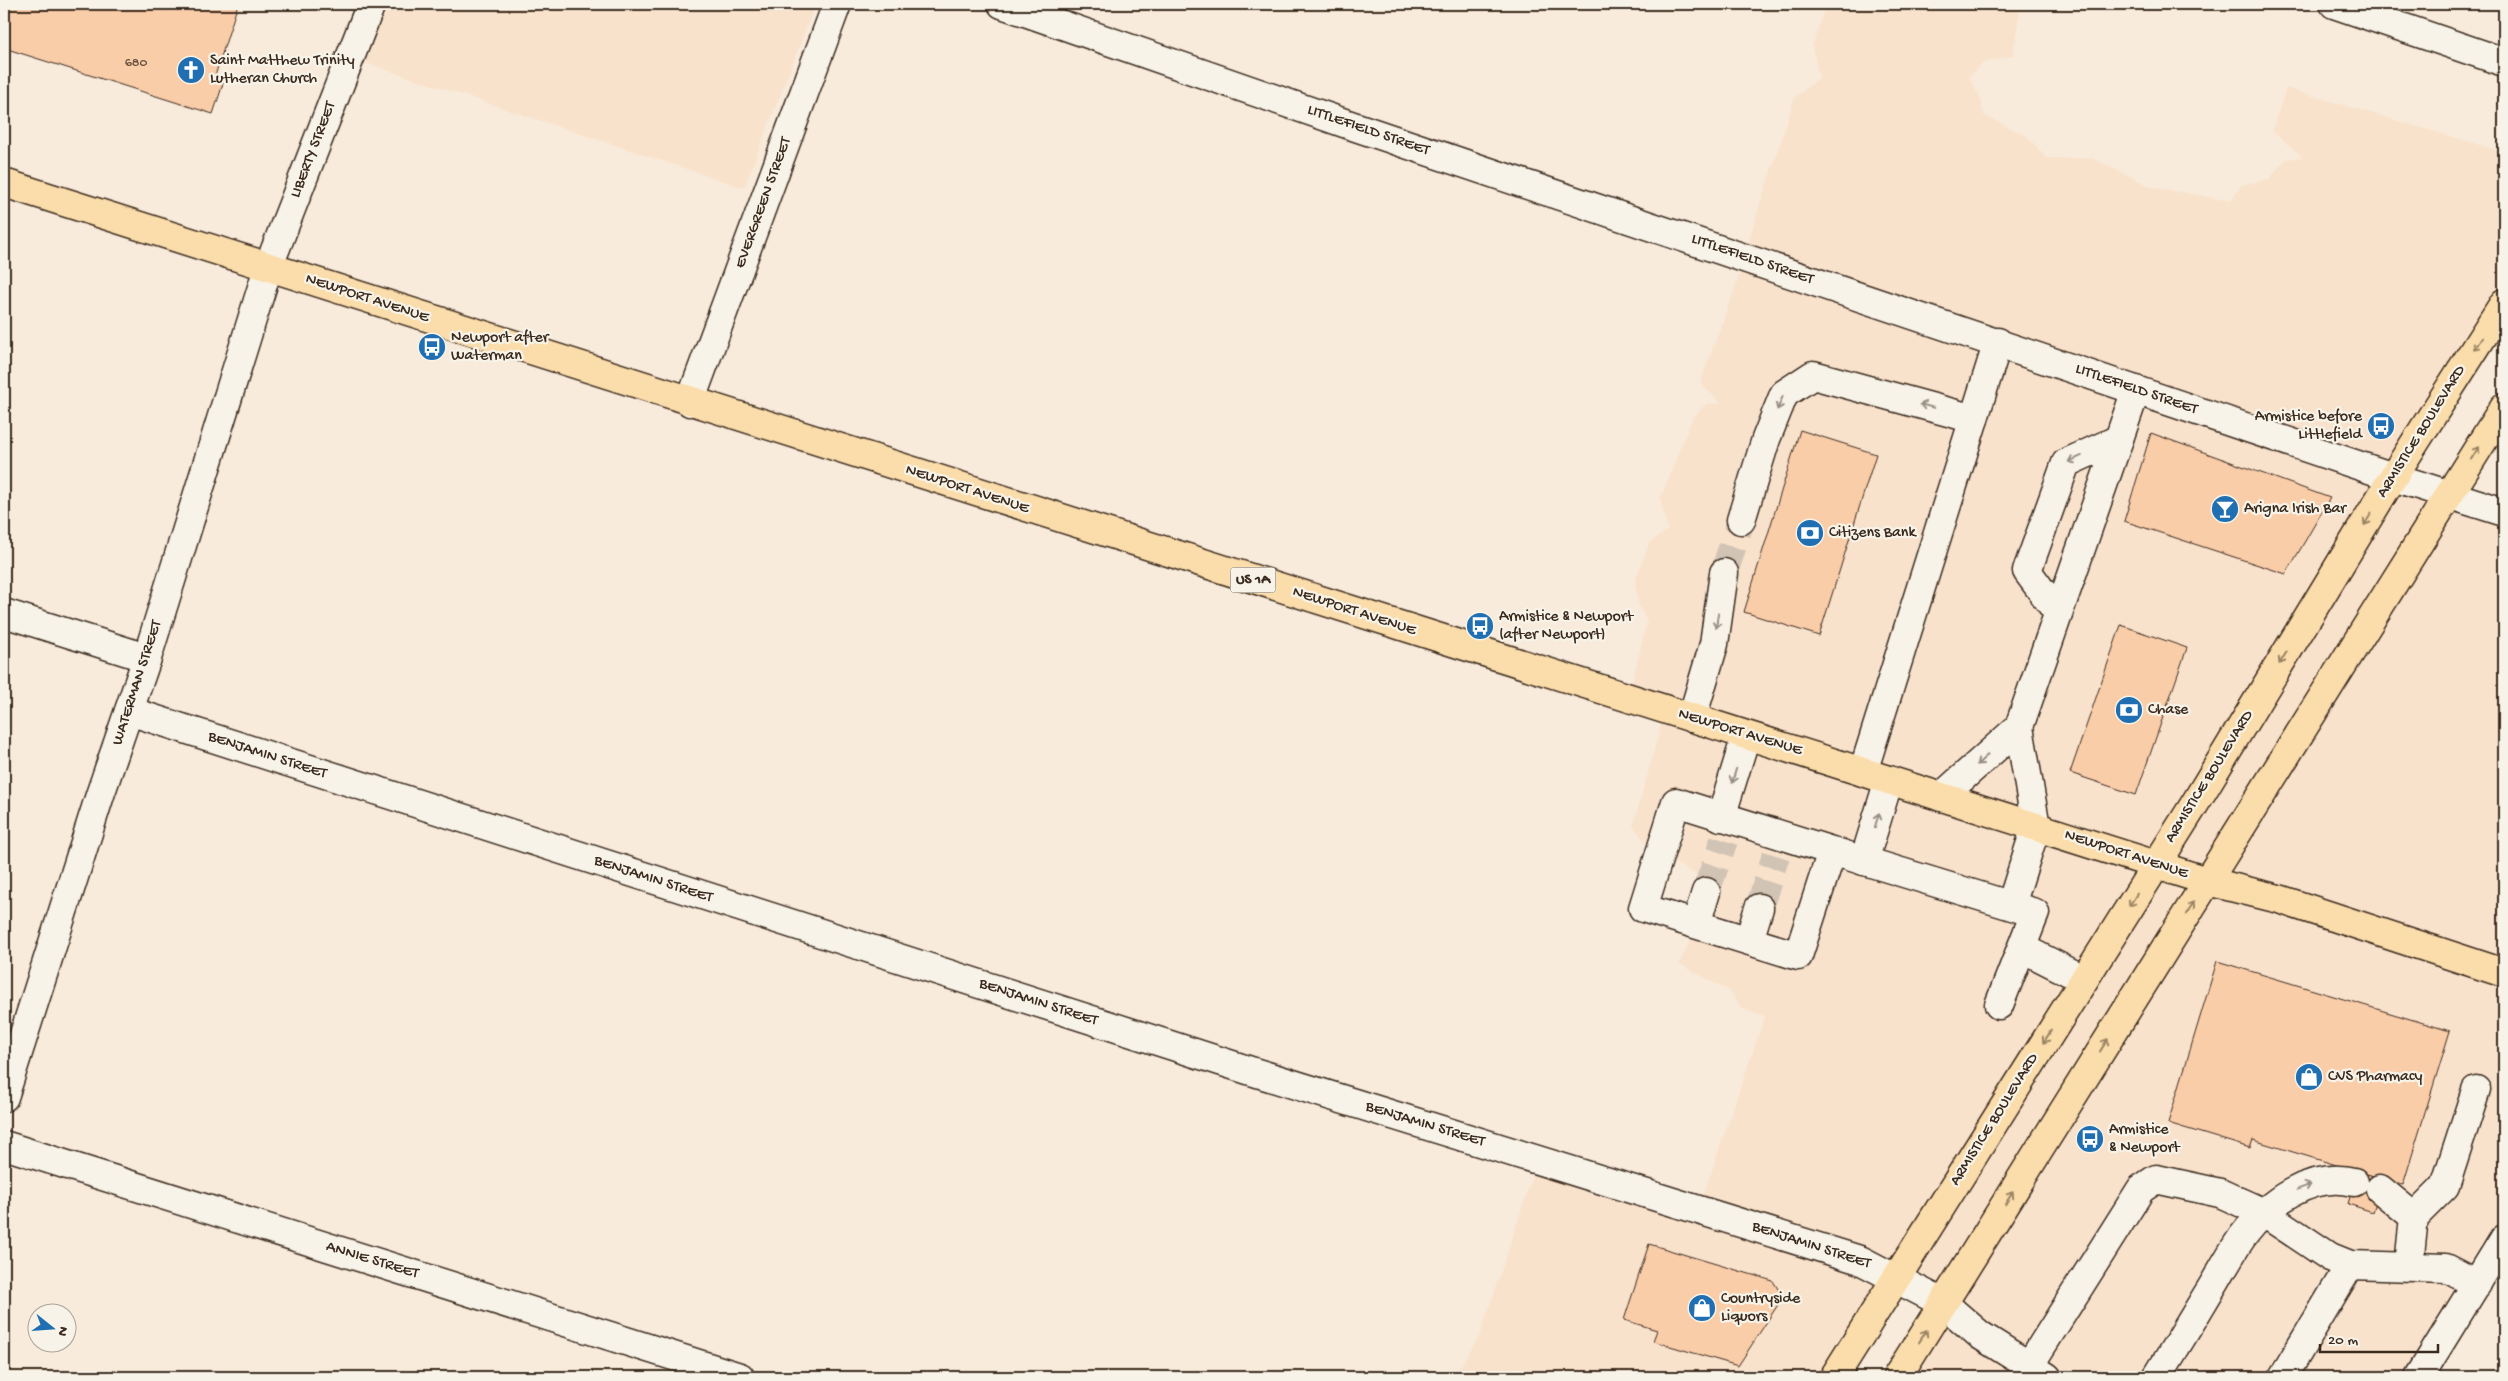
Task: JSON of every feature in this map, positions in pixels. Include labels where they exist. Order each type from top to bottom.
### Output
[{"type":"main road","name":"NEWPORT AVENUE","points":[[4,183],[2207,882],[2279,899],[2504,972]]},
{"type":"main road","name":"ARMISTICE BOULEVARD","points":[[1834,1377],[2194,805],[2393,477],[2504,303]]},
{"type":"main road","points":[[1897,1377],[2504,407]]},
{"type":"street","name":"LIBERTY STREET","points":[[268,268],[371,4]]},
{"type":"street","name":"EVERGREEN STREET","points":[[690,402],[837,4]]},
{"type":"street","name":"LITTLEFIELD STREET","points":[[1002,4],[1344,123],[1998,342],[2393,477],[2504,512]]},
{"type":"street","points":[[2334,4],[2504,62]]},
{"type":"street","name":"WATERMAN STREET","points":[[4,1097],[100,795],[147,658],[268,268]]},
{"type":"street","points":[[1863,772],[1998,342]]},
{"type":"street","points":[[1741,520],[1766,440],[1784,394],[1813,375],[1974,419]]},
{"type":"street","points":[[2012,905],[2036,827],[2019,727],[2136,390]]},
{"type":"street","points":[[2058,613],[2027,571],[2066,463],[2119,439]]},
{"type":"street","points":[[1692,718],[1714,644],[1724,573]]},
{"type":"street","points":[[4,613],[147,658]]},
{"type":"street","name":"BENJAMIN STREET","points":[[130,711],[1140,1035],[1860,1260],[1943,1303],[1980,1335],[2038,1372]]},
{"type":"street","points":[[1941,797],[2019,727]]},
{"type":"street","points":[[1725,825],[1746,736]]},
{"type":"street","points":[[1864,861],[1889,780]]},
{"type":"street","points":[[1832,851],[1798,956],[1643,908],[1676,802],[1725,825],[1779,845],[1832,851],[2035,913],[1999,1004]]},
{"type":"street","points":[[1696,924],[1706,892]]},
{"type":"street","points":[[1749,940],[1759,908]]},
{"type":"street","points":[[2022,948],[2083,979]]},
{"type":"street","points":[[2409,1265],[2414,1217],[2445,1186],[2476,1090]]},
{"type":"street","name":"ANNIE STREET","points":[[4,1145],[740,1377]]},
{"type":"street","points":[[2157,1377],[2243,1236],[2264,1213],[2289,1192],[2320,1181],[2340,1178],[2354,1182]]},
{"type":"street","points":[[2038,1372],[2141,1189],[2156,1179],[2220,1193],[2264,1213],[2330,1257],[2350,1265],[2409,1265],[2446,1268],[2477,1284]]},
{"type":"street","points":[[2380,1189],[2414,1217]]},
{"type":"street","points":[[2419,1377],[2504,1239]]},
{"type":"street","points":[[2283,1377],[2350,1265]]},
{"type":"shaded area","points":[[354,4],[807,4],[815,6],[744,188],[336,53]]},
{"type":"shaded area","points":[[1826,4],[2021,4],[2013,56],[1982,63],[1969,77],[1981,99],[1984,115],[2027,136],[2047,158],[2092,158],[2152,187],[2231,201],[2241,185],[2269,179],[2286,159],[2302,157],[2272,130],[2286,88],[2504,152],[2504,289],[2406,449],[2392,477],[2504,518],[2504,1221],[2408,1377],[1891,1377],[1936,1299],[1906,1285],[1824,1377],[1453,1377],[1480,1335],[1534,1171],[1696,1216],[1765,1016],[1742,1009],[1730,991],[1679,964],[1717,886],[1653,851],[1633,826],[1665,711],[1629,694],[1647,622],[1638,604],[1635,582],[1649,543],[1668,530],[1660,499],[1692,418],[1706,404],[1721,403],[1700,383],[1737,282],[1756,216],[1795,97],[1819,78],[1812,46]]},
{"type":"building","points":[[4,4],[238,4],[214,79],[224,81],[213,114],[4,48]]},
{"type":"building","name":"Citizens Bank","points":[[1800,430],[1876,454],[1819,636],[1744,612]]},
{"type":"building","name":"Arigna Irish Bar","points":[[2151,433],[2330,498],[2286,574],[2124,521]]},
{"type":"building","name":"Chase","points":[[2121,625],[2187,648],[2136,795],[2070,773]]},
{"type":"building","name":"CVS Pharmacy","points":[[2217,961],[2450,1031],[2403,1185],[2253,1140],[2250,1148],[2168,1123]]},
{"type":"building","points":[[2357,1171],[2383,1179],[2373,1212],[2348,1204]]},
{"type":"building","name":"Countryside Liquors","points":[[1649,1244],[1773,1281],[1783,1297],[1738,1366],[1653,1341],[1657,1330],[1624,1320]]},
{"type":"tunnel","points":[[1724,573],[1741,520]]},
{"type":"tunnel","points":[[1706,892],[1724,840]]},
{"type":"tunnel","points":[[1759,908],[1776,855]]},
{"type":"place","name":"Saint Matthew Trinity Lutheran Church","points":[[191,70]]},
{"type":"place","name":"Newport after Waterman","points":[[432,347]]},
{"type":"place","name":"Armistice before Littlefield","points":[[2381,426]]},
{"type":"place","name":"Arigna Irish Bar","points":[[2225,509]]},
{"type":"place","name":"Citizens Bank","points":[[1810,533]]},
{"type":"place","name":"Armistice & Newport (after Newport)","points":[[1480,626]]},
{"type":"place","name":"Chase","points":[[2129,710]]},
{"type":"place","name":"CVS Pharmacy","points":[[2309,1077]]},
{"type":"place","name":"Armistice & Newport","points":[[2090,1139]]},
{"type":"place","name":"Countryside Liquors","points":[[1702,1308]]}]
